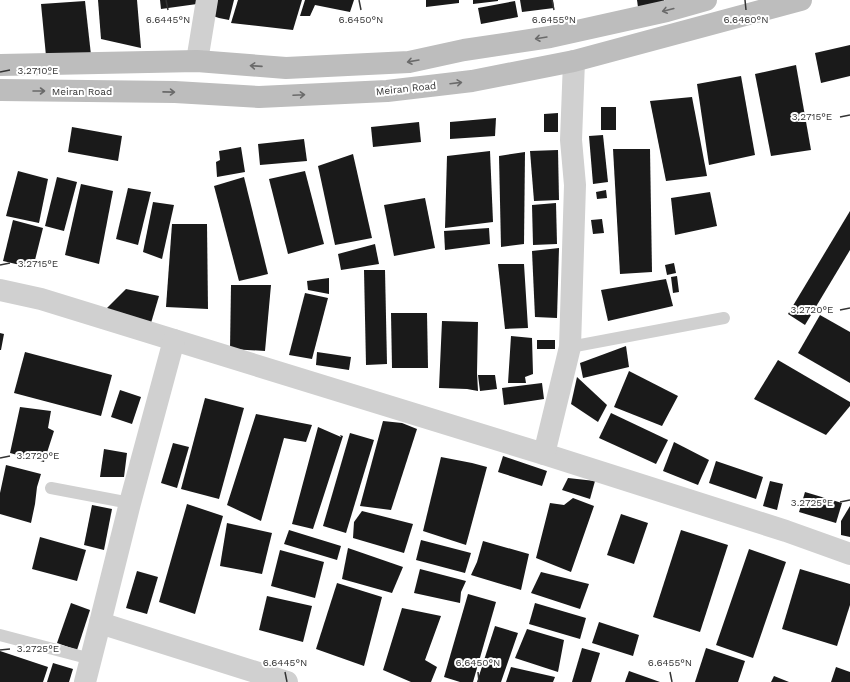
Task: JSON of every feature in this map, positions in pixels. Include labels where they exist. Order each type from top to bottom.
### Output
[{"type":"main road","points":[[0,65],[196,61],[286,68],[409,62],[464,50],[550,37],[706,0]]},
{"type":"main road","name":"Meiran Road","points":[[0,90],[175,92],[259,98],[379,92],[472,81],[574,61],[801,0]]},
{"type":"street","points":[[196,61],[207,0]]},
{"type":"street","points":[[544,454],[570,347],[575,185],[571,140],[574,61]]},
{"type":"street","points":[[0,290],[41,299],[544,454],[779,529],[850,554]]},
{"type":"street","points":[[85,682],[130,503],[174,340]]},
{"type":"street","points":[[100,623],[287,682]]},
{"type":"lane","points":[[570,347],[724,318]]},
{"type":"lane","points":[[51,488],[130,503]]},
{"type":"lane","points":[[0,635],[91,659]]},
{"type":"building","points":[[98,0],[137,0],[141,48],[101,39]]},
{"type":"building","points":[[160,0],[196,0],[197,4],[161,9]]},
{"type":"building","points":[[212,0],[234,0],[229,20],[210,15]]},
{"type":"building","points":[[238,0],[302,0],[293,30],[231,23]]},
{"type":"building","points":[[305,0],[354,0],[350,12],[315,5],[310,16],[300,16]]},
{"type":"building","points":[[426,0],[459,0],[459,3],[426,7]]},
{"type":"building","points":[[473,0],[498,0],[498,1],[473,4]]},
{"type":"building","points":[[520,0],[553,0],[554,8],[522,12]]},
{"type":"building","points":[[637,0],[664,0],[664,3],[638,7]]},
{"type":"building","points":[[85,1],[91,55],[46,56],[41,4]]},
{"type":"building","points":[[515,1],[518,17],[481,24],[478,8]]},
{"type":"building","points":[[850,45],[850,76],[821,83],[815,53]]},
{"type":"building","points":[[796,65],[811,150],[771,156],[755,74]]},
{"type":"building","points":[[741,76],[755,155],[709,165],[697,84]]},
{"type":"building","points":[[692,97],[707,176],[666,181],[650,101]]},
{"type":"building","points":[[601,107],[616,107],[616,130],[601,130]]},
{"type":"building","points":[[558,113],[558,132],[544,132],[544,114]]},
{"type":"building","points":[[496,118],[495,136],[450,139],[450,122]]},
{"type":"building","points":[[419,122],[421,142],[373,147],[371,127]]},
{"type":"building","points":[[72,127],[122,136],[118,161],[68,152]]},
{"type":"building","points":[[603,135],[608,182],[593,184],[589,136]]},
{"type":"building","points":[[304,139],[307,161],[260,165],[258,144]]},
{"type":"building","points":[[241,147],[245,172],[217,177],[216,162],[220,160],[219,151]]},
{"type":"building","points":[[613,149],[650,149],[652,272],[620,274]]},
{"type":"building","points":[[558,150],[559,200],[534,201],[530,151]]},
{"type":"building","points":[[490,151],[493,222],[445,228],[447,156]]},
{"type":"building","points":[[525,152],[524,244],[501,247],[499,156]]},
{"type":"building","points":[[353,154],[372,238],[335,245],[318,166]]},
{"type":"building","points":[[18,171],[48,179],[39,223],[6,216]]},
{"type":"building","points":[[305,171],[324,244],[288,254],[269,179]]},
{"type":"building","points":[[57,177],[77,182],[64,231],[45,226]]},
{"type":"building","points":[[244,177],[268,274],[239,281],[214,186]]},
{"type":"building","points":[[81,184],[113,191],[99,264],[65,255]]},
{"type":"building","points":[[128,188],[151,192],[138,245],[116,239]]},
{"type":"building","points":[[606,190],[607,198],[597,199],[596,192]]},
{"type":"building","points":[[710,192],[717,226],[675,235],[671,198]]},
{"type":"building","points":[[425,198],[435,248],[394,256],[384,205]]},
{"type":"building","points":[[153,202],[174,205],[162,259],[143,252]]},
{"type":"building","points":[[556,203],[557,244],[533,245],[532,205]]},
{"type":"building","points":[[850,211],[850,250],[805,325],[788,314]]},
{"type":"building","points":[[602,219],[604,233],[593,234],[591,220]]},
{"type":"building","points":[[13,220],[43,228],[33,268],[3,261]]},
{"type":"building","points":[[172,224],[207,224],[208,309],[166,307]]},
{"type":"building","points":[[489,228],[490,244],[445,250],[444,231]]},
{"type":"building","points":[[375,244],[379,264],[341,270],[338,254]]},
{"type":"building","points":[[559,248],[557,318],[535,317],[532,251]]},
{"type":"building","points":[[674,263],[676,273],[667,275],[665,265]]},
{"type":"building","points":[[498,264],[524,264],[528,328],[505,329]]},
{"type":"building","points":[[364,270],[385,270],[387,364],[366,365]]},
{"type":"building","points":[[677,276],[679,292],[673,293],[671,277]]},
{"type":"building","points":[[329,278],[329,294],[308,290],[307,281]]},
{"type":"building","points":[[666,279],[673,306],[608,321],[601,290]]},
{"type":"building","points":[[231,285],[271,285],[265,351],[230,349]]},
{"type":"building","points":[[126,289],[159,296],[151,323],[103,312]]},
{"type":"building","points":[[305,293],[328,298],[312,359],[289,355]]},
{"type":"building","points":[[391,313],[427,313],[428,368],[392,368]]},
{"type":"building","points":[[820,315],[850,332],[850,383],[798,353]]},
{"type":"building","points":[[442,321],[478,322],[478,391],[439,388]]},
{"type":"building","points":[[0,333],[4,334],[1,350],[0,350]]},
{"type":"building","points":[[511,336],[532,338],[533,374],[525,377],[526,383],[508,383]]},
{"type":"building","points":[[537,340],[555,340],[555,349],[537,349]]},
{"type":"building","points":[[626,346],[629,367],[583,378],[580,363]]},
{"type":"building","points":[[25,352],[112,375],[101,416],[14,393]]},
{"type":"building","points":[[317,352],[351,357],[349,370],[316,365]]},
{"type":"building","points":[[778,360],[850,402],[850,406],[826,435],[754,399]]},
{"type":"building","points":[[629,371],[678,396],[662,426],[614,407]]},
{"type":"building","points":[[478,375],[495,375],[497,389],[480,391]]},
{"type":"building","points":[[577,377],[607,405],[598,422],[571,404]]},
{"type":"building","points":[[542,383],[544,399],[504,405],[502,388]]},
{"type":"building","points":[[120,390],[141,397],[132,424],[111,417]]},
{"type":"building","points":[[205,398],[244,408],[219,499],[181,489]]},
{"type":"building","points":[[20,407],[51,411],[48,428],[54,431],[44,462],[10,453]]},
{"type":"building","points":[[611,413],[668,440],[656,464],[599,438]]},
{"type":"building","points":[[256,414],[312,425],[306,442],[284,438],[261,521],[227,505]]},
{"type":"building","points":[[383,421],[402,423],[417,429],[391,510],[360,506]]},
{"type":"building","points":[[318,427],[341,437],[340,435],[343,436],[313,529],[292,524]]},
{"type":"building","points":[[350,433],[374,440],[346,533],[323,526]]},
{"type":"building","points":[[674,442],[709,460],[698,485],[663,471]]},
{"type":"building","points":[[173,443],[189,447],[177,488],[161,483]]},
{"type":"building","points":[[104,449],[127,453],[124,477],[100,477]]},
{"type":"building","points":[[503,456],[547,471],[542,486],[498,472]]},
{"type":"building","points":[[441,457],[487,467],[466,545],[423,531]]},
{"type":"building","points":[[716,461],[763,477],[756,499],[709,483]]},
{"type":"building","points":[[6,465],[41,474],[37,487],[31,523],[0,514],[0,493]]},
{"type":"building","points":[[568,478],[595,481],[590,499],[562,490]]},
{"type":"building","points":[[770,481],[783,484],[777,510],[763,506]]},
{"type":"building","points":[[805,492],[842,503],[836,523],[799,512]]},
{"type":"building","points":[[573,498],[594,506],[571,572],[536,558],[550,503],[564,505]]},
{"type":"building","points":[[187,504],[223,516],[195,614],[159,602]]},
{"type":"building","points":[[92,505],[112,509],[104,550],[84,545]]},
{"type":"building","points":[[850,506],[850,537],[841,535],[841,521]]},
{"type":"building","points":[[362,511],[413,524],[404,553],[353,538],[354,522]]},
{"type":"building","points":[[621,514],[648,523],[634,564],[607,555]]},
{"type":"building","points":[[227,523],[272,533],[262,574],[220,566]]},
{"type":"building","points":[[289,530],[341,546],[337,560],[284,544]]},
{"type":"building","points":[[681,530],[728,545],[700,632],[653,617]]},
{"type":"building","points":[[40,537],[86,550],[77,581],[32,569]]},
{"type":"building","points":[[421,540],[471,553],[465,573],[416,560]]},
{"type":"building","points":[[483,541],[529,554],[521,590],[471,575],[477,562]]},
{"type":"building","points":[[348,548],[403,567],[392,593],[342,579]]},
{"type":"building","points":[[749,549],[786,562],[753,658],[716,645]]},
{"type":"building","points":[[280,550],[324,562],[315,598],[271,586]]},
{"type":"building","points":[[420,569],[466,581],[461,592],[460,603],[414,593]]},
{"type":"building","points":[[800,569],[850,584],[850,605],[837,646],[782,629]]},
{"type":"building","points":[[137,571],[158,577],[147,614],[126,608]]},
{"type":"building","points":[[541,572],[589,584],[580,609],[531,593]]},
{"type":"building","points":[[337,583],[382,597],[364,666],[316,649]]},
{"type":"building","points":[[468,594],[496,602],[473,682],[460,682],[444,677]]},
{"type":"building","points":[[267,596],[312,606],[303,642],[259,630]]},
{"type":"building","points":[[71,603],[90,610],[77,650],[57,643]]},
{"type":"building","points":[[535,603],[586,618],[580,639],[529,624]]},
{"type":"building","points":[[402,608],[441,616],[425,660],[437,667],[431,682],[411,682],[383,670]]},
{"type":"building","points":[[599,622],[639,635],[633,656],[592,643]]},
{"type":"building","points":[[495,626],[518,633],[501,682],[477,682]]},
{"type":"building","points":[[527,629],[564,640],[558,672],[515,658]]},
{"type":"building","points":[[582,648],[600,653],[591,682],[572,682]]},
{"type":"building","points":[[706,648],[745,661],[738,682],[695,682]]},
{"type":"building","points":[[0,651],[48,667],[43,682],[0,682]]},
{"type":"building","points":[[53,663],[73,669],[69,682],[47,682]]},
{"type":"building","points":[[511,667],[555,677],[553,682],[506,682]]},
{"type":"building","points":[[836,667],[850,672],[850,682],[831,682]]},
{"type":"building","points":[[629,671],[660,682],[625,682]]},
{"type":"building","points":[[774,676],[789,682],[771,682]]}]
